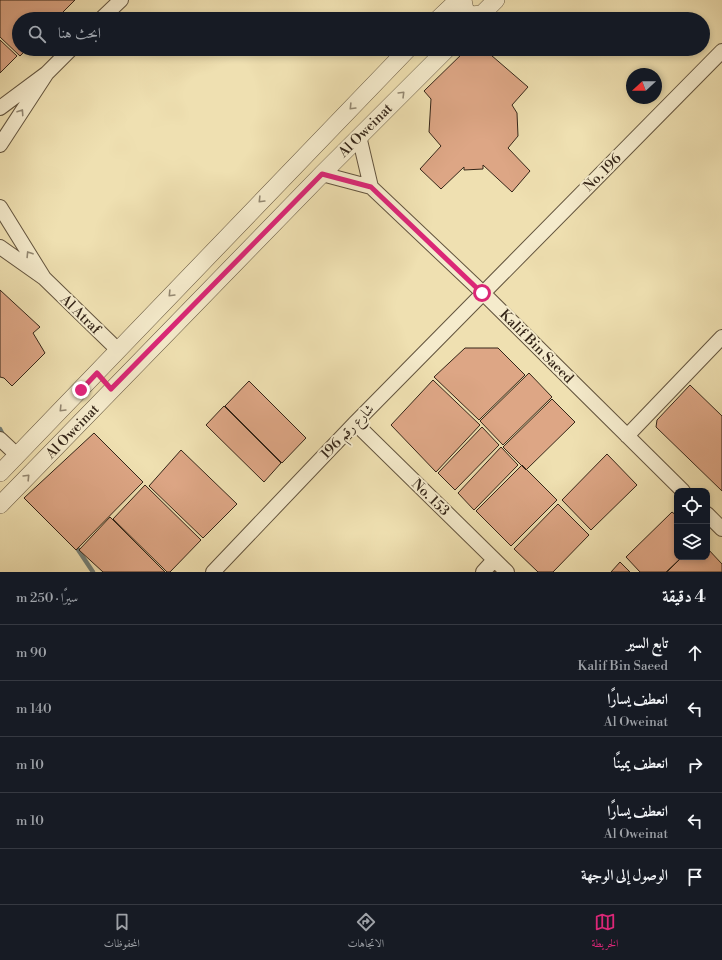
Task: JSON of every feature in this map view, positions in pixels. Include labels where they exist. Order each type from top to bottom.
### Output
[{"type":"street","points":[[108,12],[121,0]]},
{"type":"street","points":[[445,12],[458,0]]},
{"type":"street","points":[[463,0],[465,10],[467,12]]},
{"type":"street","points":[[484,12],[496,0]]},
{"type":"street","name":"No. 196","points":[[482,293],[722,51]]},
{"type":"street","points":[[0,108],[47,73],[64,56]]},
{"type":"street","name":"Al Oweinat","points":[[0,473],[401,56]]},
{"type":"street","name":"Al Oweinat","points":[[0,505],[111,389],[359,136],[440,56]]},
{"type":"street","points":[[0,145],[47,73]]},
{"type":"street","points":[[359,136],[371,187]]},
{"type":"street","name":"Kalif Bin Saeed","points":[[322,174],[371,187],[482,293],[680,488]]},
{"type":"street","name":"Al Atraf","points":[[0,207],[44,278]]},
{"type":"street","name":"Al Atraf","points":[[0,247],[44,278],[118,350]]},
{"type":"street","name":"شارع رقم 196","points":[[213,572],[482,293]]},
{"type":"street","points":[[137,330],[153,347]]},
{"type":"street","points":[[627,436],[722,337]]},
{"type":"street","points":[[97,373],[111,389]]},
{"type":"street","name":"No. 153","points":[[355,423],[507,572]]},
{"type":"street","points":[[0,439],[17,455]]},
{"type":"street","points":[[710,517],[722,529]]},
{"type":"street","points":[[483,572],[494,560]]},
{"type":"building","points":[[0,0],[75,0],[63,12],[12,12],[12,48],[0,37]]},
{"type":"building","points":[[0,40],[12,51],[12,56],[17,56],[0,73]]},
{"type":"building","points":[[460,56],[492,56],[528,87],[512,105],[517,113],[518,136],[508,148],[530,171],[512,192],[483,165],[483,169],[464,170],[464,167],[441,189],[420,169],[441,146],[429,132],[431,99],[424,91]]},
{"type":"building","points":[[0,290],[40,327],[33,333],[45,353],[12,386],[4,378],[0,377]]},
{"type":"building","points":[[465,348],[498,348],[525,375],[479,420],[434,377]]},
{"type":"building","points":[[529,373],[552,397],[503,445],[480,421]]},
{"type":"building","points":[[433,380],[480,425],[436,472],[391,425]]},
{"type":"building","points":[[249,381],[306,438],[282,463],[225,406]]},
{"type":"building","points":[[690,385],[722,416],[722,491],[656,427],[657,420]]},
{"type":"building","points":[[552,399],[575,422],[526,470],[503,447]]},
{"type":"building","points":[[224,406],[281,463],[264,482],[206,425]]},
{"type":"building","points":[[482,427],[499,445],[455,490],[438,473]]},
{"type":"building","points":[[94,433],[143,482],[76,550],[24,498]]},
{"type":"building","points":[[501,447],[518,465],[474,510],[458,493]]},
{"type":"building","points":[[181,450],[237,504],[203,538],[149,486]]},
{"type":"building","points":[[607,454],[637,485],[591,530],[562,500]]},
{"type":"building","points":[[522,465],[557,500],[511,546],[476,511]]},
{"type":"building","points":[[145,485],[201,540],[170,572],[167,572],[113,519]]},
{"type":"building","points":[[558,504],[589,535],[553,572],[538,572],[514,549]]},
{"type":"building","points":[[672,512],[674,514],[674,560],[679,560],[666,572],[640,572],[626,557]]},
{"type":"building","points":[[110,517],[165,572],[103,572],[79,550]]},
{"type":"building","points":[[710,551],[722,564],[722,572],[667,572],[679,560],[710,560]]},
{"type":"building","points":[[620,562],[630,572],[611,572]]},
{"type":"waterway","points":[[0,429],[4,437]]},
{"type":"waterway","points":[[75,545],[93,572]]},
{"type":"route","points":[[81,390],[97,373],[111,389],[322,174],[371,187],[482,293]]}]
